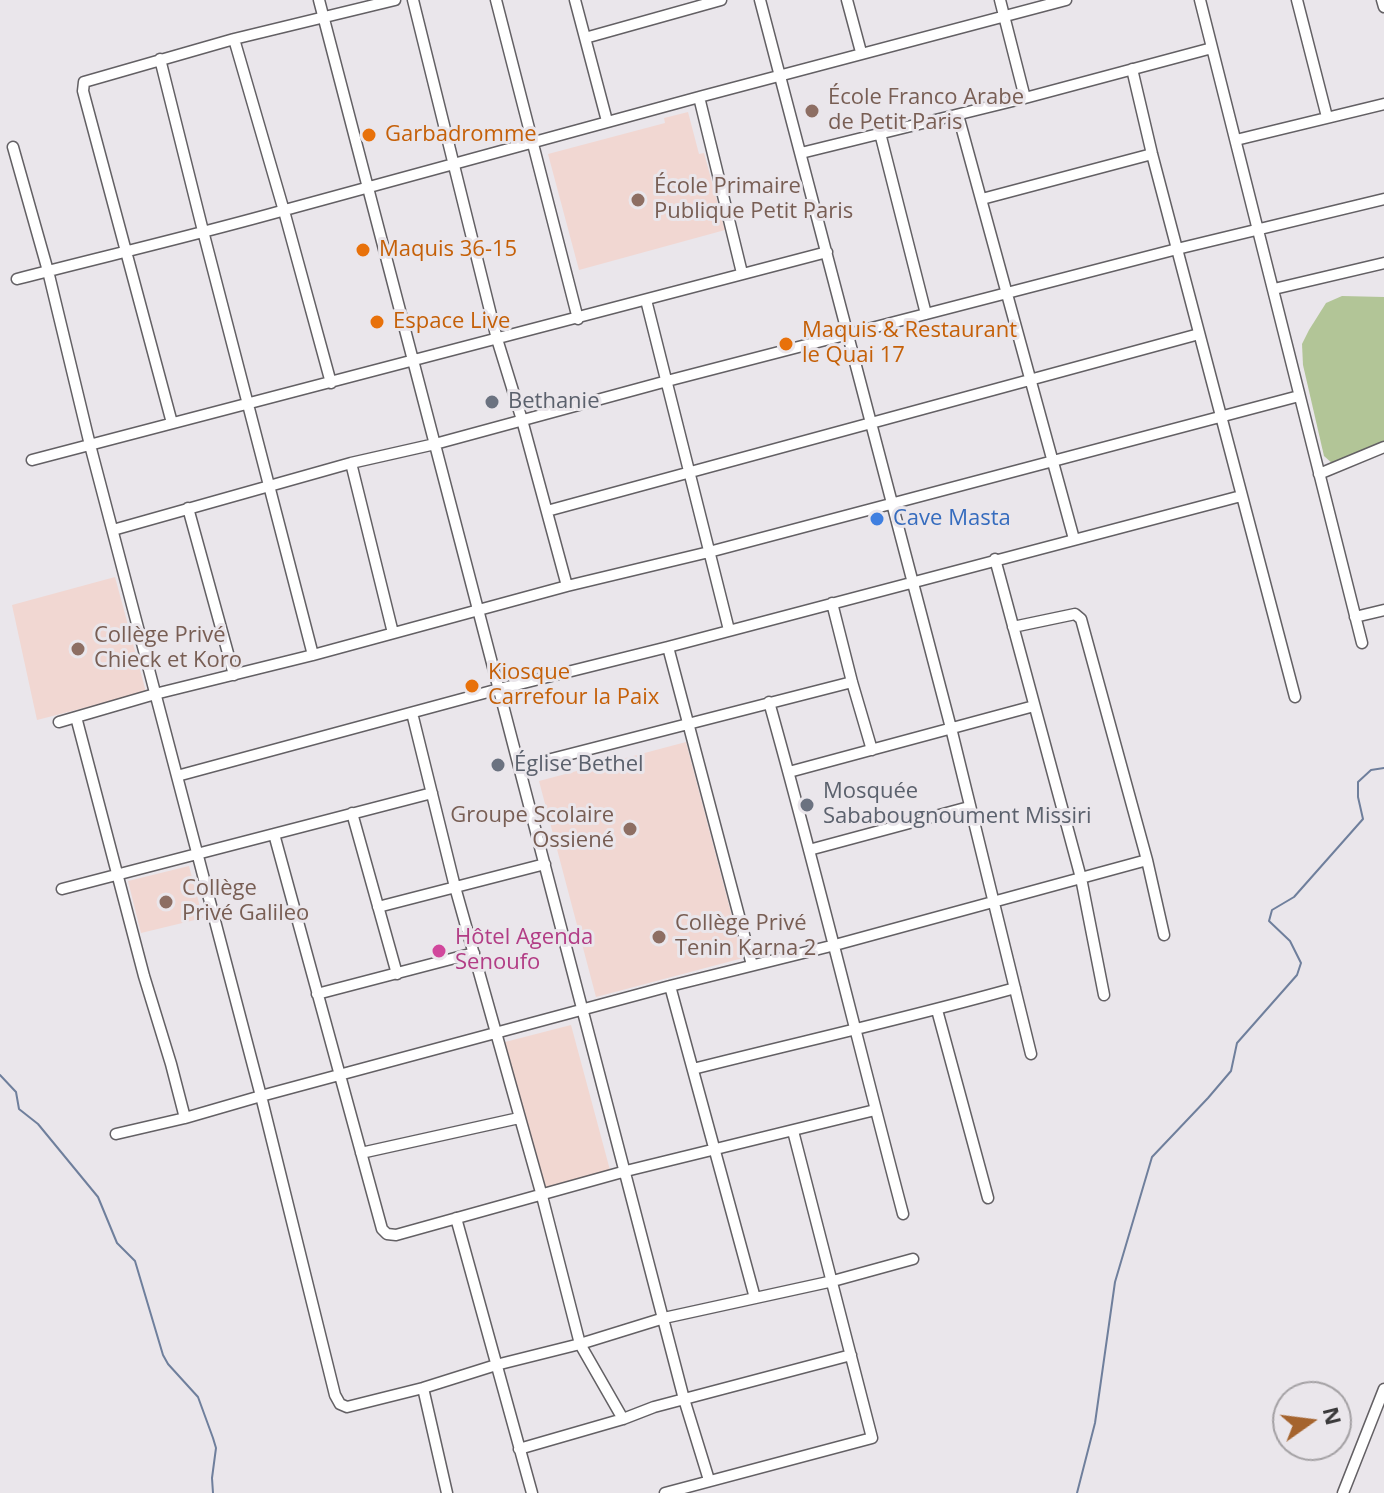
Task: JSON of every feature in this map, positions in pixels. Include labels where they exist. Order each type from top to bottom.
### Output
[{"type":"street","points":[[319,0],[684,1399],[709,1480]]},
{"type":"street","points":[[172,423],[83,91],[84,82],[234,39],[395,0]]},
{"type":"street","points":[[413,0],[497,339],[567,586]]},
{"type":"street","points":[[496,0],[578,319]]},
{"type":"street","points":[[575,0],[607,121]]},
{"type":"street","points":[[585,38],[721,0]]},
{"type":"street","points":[[760,0],[951,728],[1031,1054]]},
{"type":"street","points":[[847,0],[861,52]]},
{"type":"street","points":[[1000,0],[1025,98]]},
{"type":"street","points":[[17,279],[284,211],[861,52],[1066,0]]},
{"type":"street","points":[[1200,0],[1362,643]]},
{"type":"street","points":[[1297,0],[1327,117]]},
{"type":"street","points":[[1382,0],[1384,7]]},
{"type":"street","points":[[234,39],[331,383]]},
{"type":"street","points":[[801,153],[1212,48]]},
{"type":"street","points":[[160,59],[313,655]]},
{"type":"street","points":[[1132,69],[1295,697]]},
{"type":"street","points":[[699,97],[742,273]]},
{"type":"street","points":[[1236,140],[1384,104]]},
{"type":"street","points":[[958,115],[1074,539]]},
{"type":"street","points":[[880,133],[926,314]]},
{"type":"street","points":[[13,147],[48,271],[90,445],[261,1096],[335,1395],[340,1404],[347,1407],[423,1388],[664,1318],[833,1281],[913,1259]]},
{"type":"street","points":[[982,199],[1152,154]]},
{"type":"street","points":[[113,530],[351,463],[435,444],[1177,249],[1384,199]]},
{"type":"street","points":[[32,460],[827,252]]},
{"type":"street","points":[[1274,289],[1384,263]]},
{"type":"street","points":[[646,300],[729,630]]},
{"type":"street","points":[[547,511],[1199,334]]},
{"type":"street","points":[[59,722],[155,694],[1299,396]]},
{"type":"street","points":[[1319,474],[1384,447]]},
{"type":"street","points":[[351,463],[393,633]]},
{"type":"street","points":[[177,776],[1241,496]]},
{"type":"street","points":[[188,508],[234,675]]},
{"type":"street","points":[[995,559],[1081,878],[1104,995]]},
{"type":"street","points":[[832,603],[872,750]]},
{"type":"street","points":[[1355,617],[1384,610]]},
{"type":"street","points":[[1013,627],[1078,615],[1147,860],[1164,935]]},
{"type":"street","points":[[668,647],[752,965]]},
{"type":"street","points":[[520,767],[852,682]]},
{"type":"street","points":[[769,702],[903,1214]]},
{"type":"street","points":[[789,772],[1034,706]]},
{"type":"street","points":[[412,713],[455,887],[580,1344],[623,1419]]},
{"type":"street","points":[[76,717],[185,1118]]},
{"type":"street","points":[[62,889],[432,793]]},
{"type":"street","points":[[809,850],[969,807]]},
{"type":"street","points":[[352,813],[397,974]]},
{"type":"street","points":[[274,834],[382,1229],[387,1234],[396,1235],[626,1171],[875,1110]]},
{"type":"street","points":[[116,1134],[1147,860]]},
{"type":"street","points":[[378,907],[545,864]]},
{"type":"street","points":[[317,994],[474,953]]},
{"type":"street","points":[[670,986],[755,1298]]},
{"type":"street","points":[[693,1069],[1015,988]]},
{"type":"street","points":[[937,1010],[988,1198]]},
{"type":"street","points":[[361,1153],[519,1118]]},
{"type":"street","points":[[665,1493],[872,1438],[793,1131]]},
{"type":"street","points":[[456,1218],[532,1493]]},
{"type":"street","points":[[519,1449],[654,1407],[851,1355]]},
{"type":"street","points":[[423,1388],[447,1493]]},
{"type":"street","points":[[1343,1493],[1384,1389]]},
{"type":"shaded area","name":"École Primaire Publique Petit Paris","points":[[688,112],[699,154],[704,153],[725,230],[579,270],[548,154],[665,123],[664,118]]},
{"type":"shaded area","name":"Collège Privé Chieck et Koro","points":[[115,577],[146,692],[37,720],[12,605]]},
{"type":"shaded area","name":"Groupe Scolaire Ossiené","points":[[686,742],[743,958],[596,997],[539,781]]},
{"type":"shaded area","name":"Collège Privé Galileo","points":[[189,866],[203,918],[141,933],[128,881]]},
{"type":"shaded area","points":[[571,1025],[610,1170],[544,1188],[505,1042]]},
{"type":"green space","points":[[1342,296],[1384,297],[1384,442],[1333,464],[1324,456],[1303,365],[1302,344],[1326,303]]},
{"type":"waterway","points":[[1077,1493],[1095,1423],[1115,1282],[1152,1157],[1231,1071],[1237,1043],[1297,975],[1301,963],[1290,941],[1269,921],[1272,910],[1294,897],[1363,819],[1358,782],[1371,770],[1384,768]]},
{"type":"waterway","points":[[0,1075],[16,1092],[19,1109],[38,1124],[98,1197],[117,1243],[135,1261],[163,1355],[198,1397],[213,1438],[216,1448],[213,1493]]},
{"type":"place","name":"École Franco Arabe de Petit Paris","points":[[812,111]]},
{"type":"place","name":"Garbadromme","points":[[369,135]]},
{"type":"place","name":"École Primaire Publique Petit Paris","points":[[638,200]]},
{"type":"place","name":"Maquis 36-15","points":[[363,250]]},
{"type":"place","name":"Espace Live","points":[[377,322]]},
{"type":"place","name":"Maquis & Restaurant le Quai 17","points":[[786,344]]},
{"type":"place","name":"Bethanie","points":[[492,402]]},
{"type":"place","name":"Cave Masta","points":[[877,519]]},
{"type":"place","name":"Collège Privé Chieck et Koro","points":[[78,649]]},
{"type":"place","name":"Kiosque Carrefour la Paix","points":[[472,686]]},
{"type":"place","name":"Église Bethel","points":[[498,765]]},
{"type":"place","name":"Mosquée Sababougnoument Missiri","points":[[807,805]]},
{"type":"place","name":"Groupe Scolaire Ossiené","points":[[630,829]]},
{"type":"place","name":"Collège Privé Galileo","points":[[166,902]]},
{"type":"place","name":"Collège Privé Tenin Karna 2","points":[[659,937]]},
{"type":"place","name":"Hôtel Agenda Senoufo","points":[[439,951]]}]
